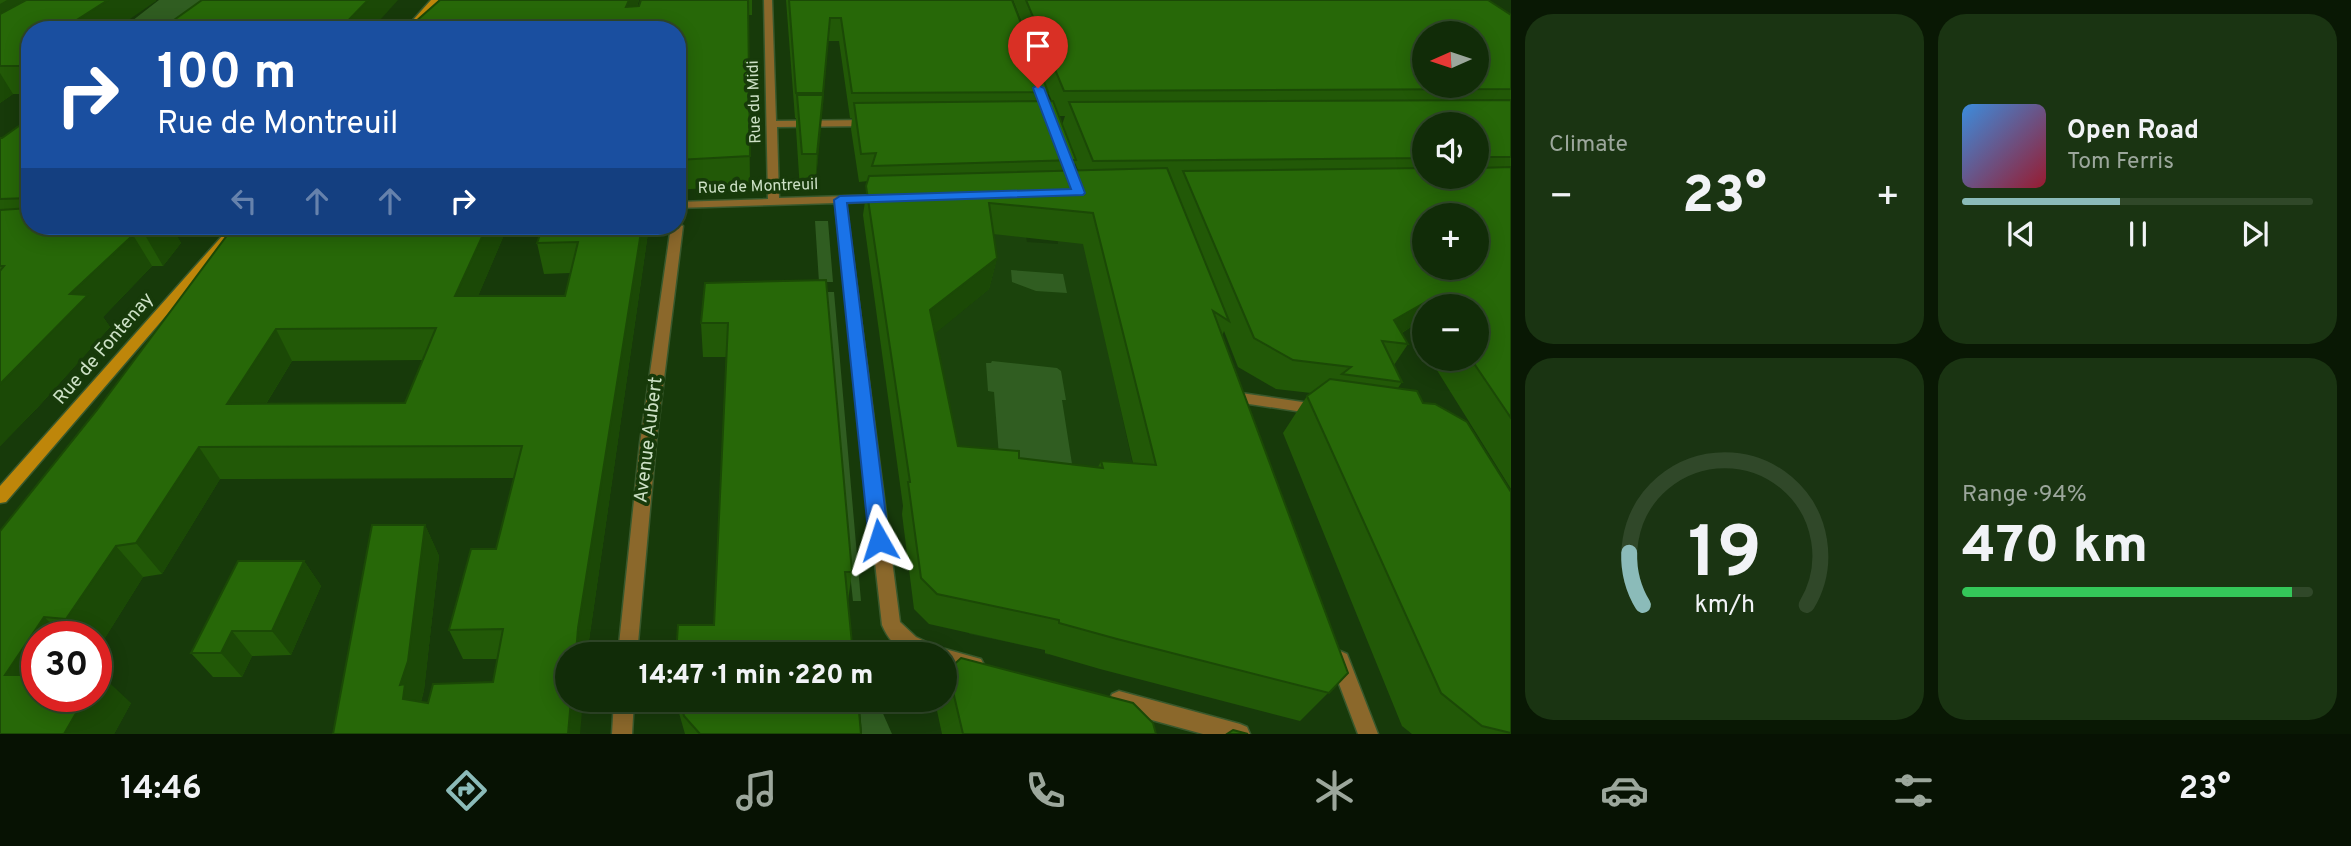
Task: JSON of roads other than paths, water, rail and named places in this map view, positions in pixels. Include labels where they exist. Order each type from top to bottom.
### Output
[{"type":"main road","points":[[416,21],[435,0]]},
{"type":"main road","name":"Rue de Fontenay","points":[[0,498],[229,235]]},
{"type":"street","name":"Rue du Midi","points":[[768,0],[774,202]]},
{"type":"street","points":[[772,124],[885,123]]},
{"type":"street","name":"Rue de Montreuil","points":[[686,205],[900,198]]},
{"type":"street","points":[[840,200],[891,625],[907,642]]},
{"type":"street","name":"Avenue Aubert","points":[[628,642],[648,443],[676,235]]},
{"type":"street","points":[[1241,398],[1338,412]]},
{"type":"street","points":[[1334,644],[1368,734]]},
{"type":"street","points":[[957,661],[999,671]]},
{"type":"street","points":[[1094,695],[1240,734]]},
{"type":"street","points":[[1145,708],[1149,734]]},
{"type":"street","points":[[622,734],[623,712]]}]
